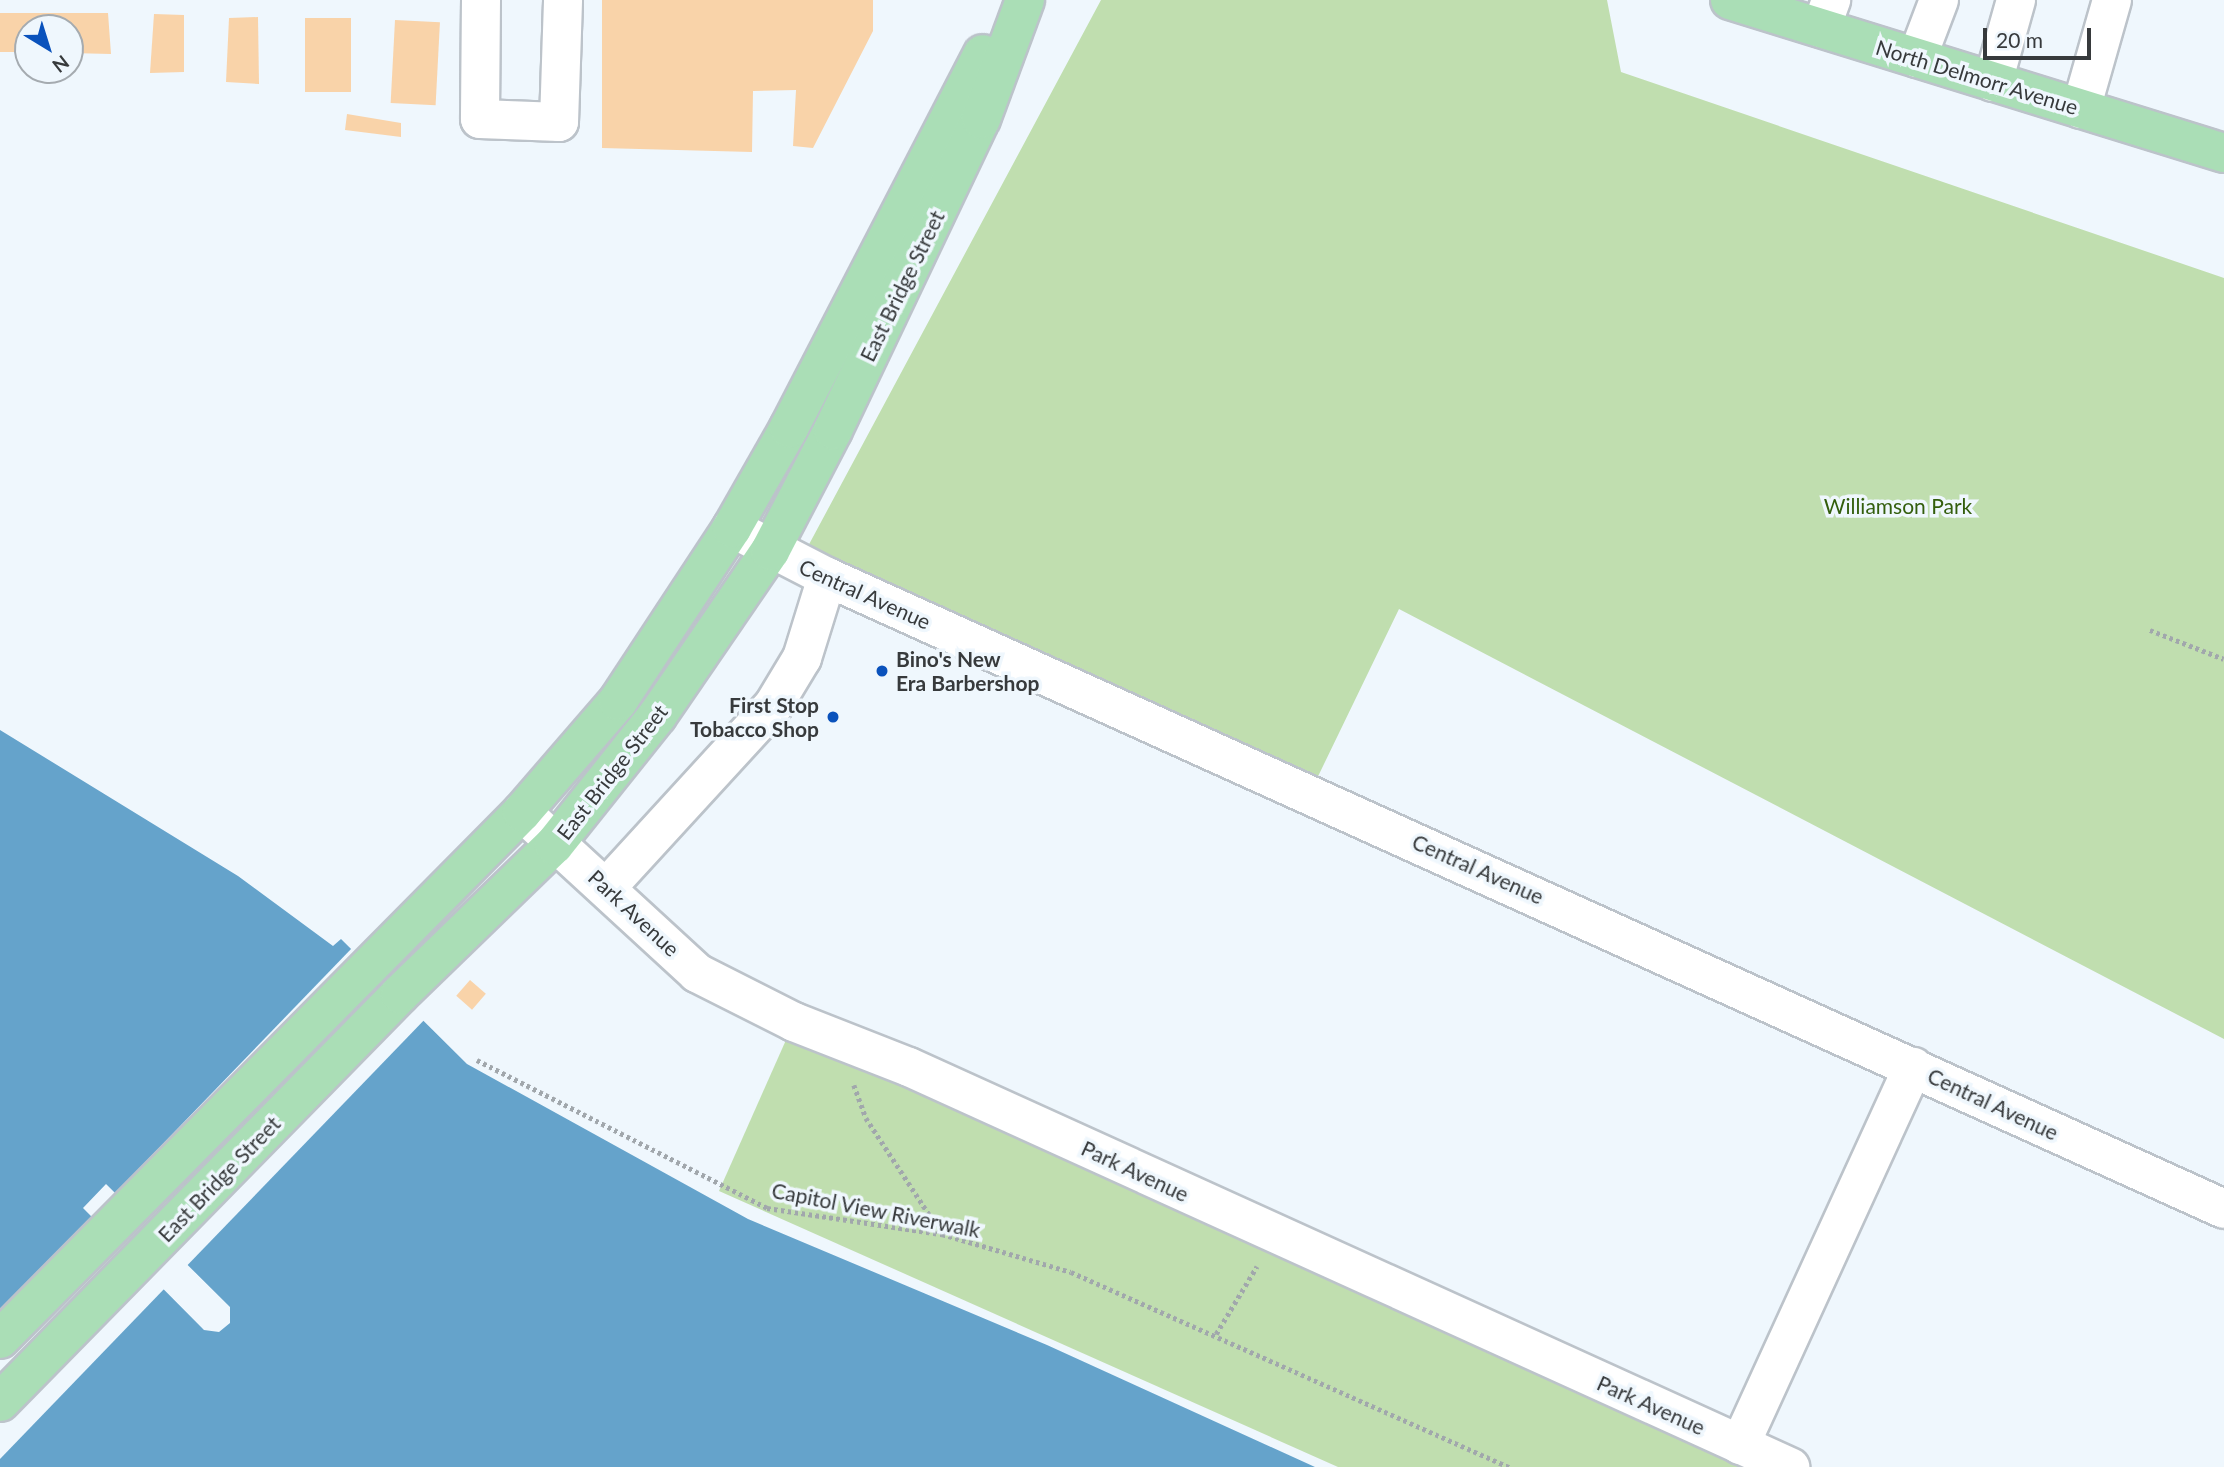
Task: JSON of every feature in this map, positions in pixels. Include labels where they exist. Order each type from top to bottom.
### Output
[{"type":"main road","name":"East Bridge Street","points":[[0,1339],[522,812],[618,701],[732,528],[789,428],[1012,0]]},
{"type":"main road","name":"East Bridge Street","points":[[0,1402],[400,994],[554,845],[657,716],[770,551],[981,119],[1025,0]]},
{"type":"main road","name":"North Delmorr Avenue","points":[[1730,0],[1826,14],[1917,58],[2224,153]]},
{"type":"street","points":[[481,0],[480,119],[559,121],[563,0]]},
{"type":"street","points":[[1917,58],[1939,0]]},
{"type":"street","points":[[1993,82],[2017,0]]},
{"type":"street","points":[[2081,109],[2112,0]]},
{"type":"street","name":"Central Avenue","points":[[732,528],[770,551],[827,578],[2224,1209]]},
{"type":"street","points":[[607,887],[773,706],[802,658],[827,578]]},
{"type":"street","name":"Park Avenue","points":[[522,812],[554,845],[607,887],[697,972],[835,1038],[909,1067],[1790,1467]]},
{"type":"street","points":[[1740,1445],[1913,1067]]},
{"type":"path","points":[[2150,630],[2224,659]]},
{"type":"path","points":[[835,1038],[866,1118],[943,1234]]},
{"type":"path","name":"Capitol View Riverwalk","points":[[477,1060],[767,1208],[943,1234],[1071,1272],[1216,1334],[1510,1467]]},
{"type":"path","points":[[1216,1334],[1238,1298]]},
{"type":"green space","name":"Williamson Park","points":[[1101,0],[1607,0],[1621,72],[2224,278],[2224,1039],[1399,609],[1309,795],[806,550]]},
{"type":"green space","points":[[794,1022],[1774,1467],[1338,1467],[719,1191]]},
{"type":"water","points":[[0,730],[238,876],[333,946],[341,939],[467,1064],[748,1219],[1047,1345],[1315,1467],[0,1467]],"holes":[[[106,1184],[230,1307],[230,1323],[219,1332],[204,1330],[83,1208]]]},
{"type":"pier","points":[[352,948],[425,1019],[186,1266],[113,1195]]},
{"type":"pier","points":[[95,1215],[166,1287],[0,1459],[0,1313]]},
{"type":"building","points":[[602,0],[873,0],[873,31],[813,148],[793,146],[796,90],[753,91],[752,152],[602,148]]},
{"type":"building","points":[[0,13],[108,13],[111,54],[84,53],[84,14],[14,14],[14,52],[0,52]]},
{"type":"building","points":[[154,14],[184,15],[184,72],[150,73]]},
{"type":"building","points":[[258,17],[259,84],[226,82],[229,18]]},
{"type":"building","points":[[305,18],[351,18],[351,92],[305,92]]},
{"type":"building","points":[[395,20],[440,22],[436,105],[391,103]]},
{"type":"building","points":[[347,114],[401,123],[401,137],[345,130]]},
{"type":"building","points":[[470,980],[486,994],[472,1010],[456,996]]},
{"type":"place","name":"Bino's New Era Barbershop","points":[[882,671]]},
{"type":"place","name":"First Stop Tobacco Shop","points":[[833,717]]}]
